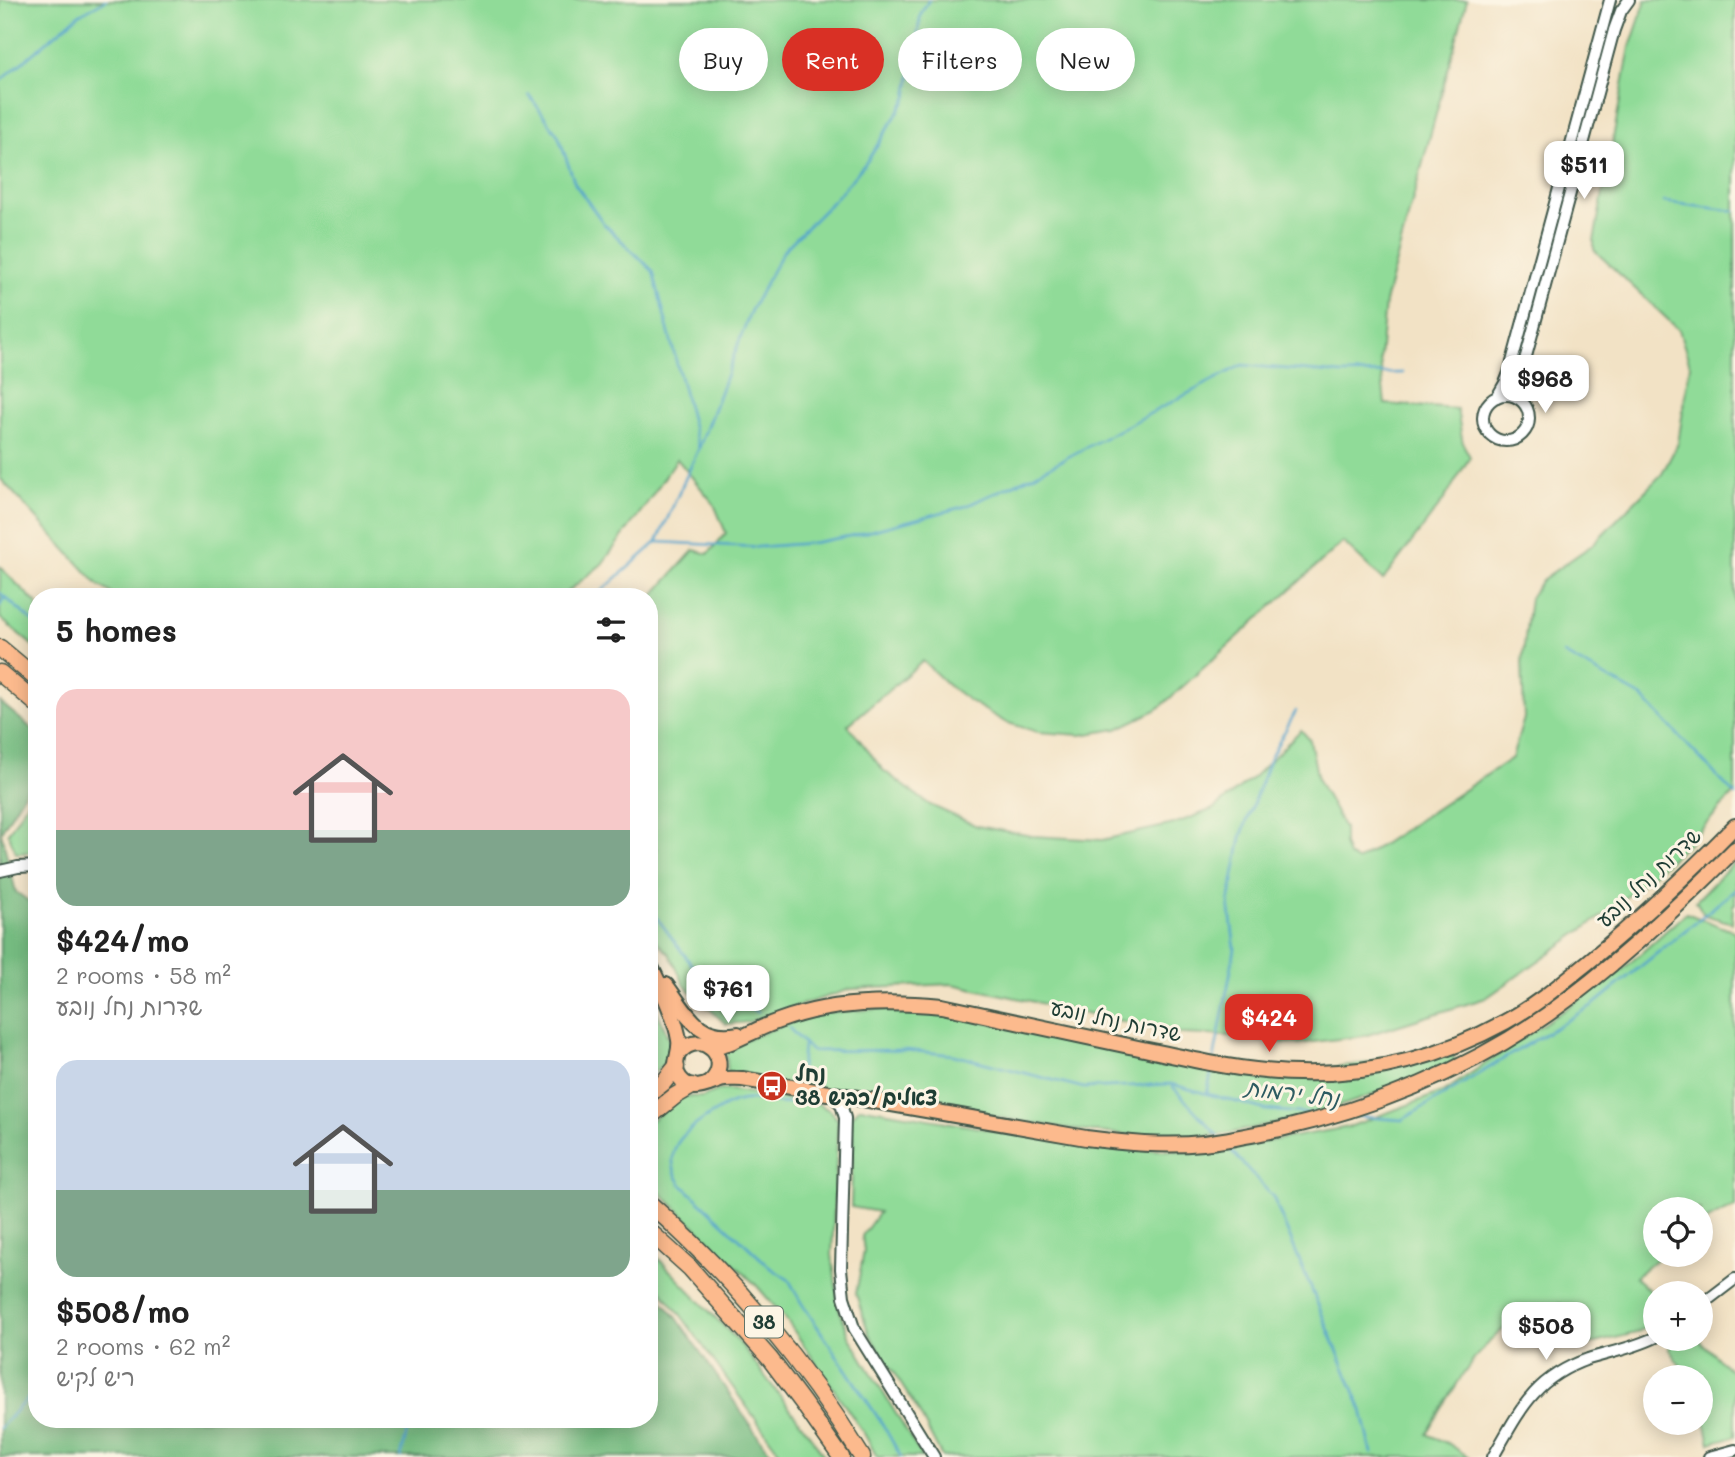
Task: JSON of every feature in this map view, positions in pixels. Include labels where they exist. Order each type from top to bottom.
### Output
[{"type":"highway","points":[[0,648],[28,671]]},
{"type":"highway","points":[[0,673],[28,696]]},
{"type":"highway","points":[[658,1087],[678,1060]]},
{"type":"highway","points":[[658,1110],[692,1086]]},
{"type":"highway","points":[[658,1206],[673,1224]]},
{"type":"highway","name":"38","points":[[658,1211],[704,1254],[747,1301],[825,1401],[862,1457]]},
{"type":"highway","name":"38","points":[[658,1239],[690,1268],[762,1350],[841,1457]]},
{"type":"main road","name":"שדרות נחל נובע","points":[[706,1045],[727,1044],[769,1024],[820,1009],[911,1003],[942,1006],[1265,1072],[1349,1071],[1400,1063],[1449,1049],[1525,1010],[1567,979],[1635,921],[1735,826]]},
{"type":"main road","name":"שדרות נחל נובע","points":[[708,1084],[732,1079],[826,1092],[1119,1143],[1202,1143],[1311,1122],[1350,1111],[1461,1065],[1546,1015],[1645,934],[1735,849]]},
{"type":"main road","points":[[658,975],[690,1018],[704,1031],[724,1036],[754,1031]]},
{"type":"main road","points":[[658,982],[675,1025],[681,1079],[692,1086],[708,1084],[717,1075],[717,1056],[689,1029],[662,981]]},
{"type":"main road","points":[[678,1060],[688,1045],[706,1045]]},
{"type":"street","points":[[1610,0],[1509,373],[1497,397],[1487,405],[1483,420],[1489,433],[1501,441],[1516,440],[1527,430],[1530,422],[1530,414],[1522,400],[1519,385],[1521,375],[1614,30],[1621,11],[1629,0]]},
{"type":"street","points":[[1497,397],[1507,395],[1522,400]]},
{"type":"street","points":[[0,871],[28,866]]},
{"type":"street","points":[[826,1092],[841,1104],[845,1118],[841,1269],[844,1297],[855,1328],[934,1457]]},
{"type":"street","points":[[845,1118],[855,1104],[868,1099]]},
{"type":"street","points":[[1713,1296],[1735,1279]]},
{"type":"street","points":[[1493,1457],[1521,1407],[1553,1376],[1578,1363],[1643,1343]]},
{"type":"street","points":[[1709,1457],[1735,1450]]},
{"type":"green space","points":[[0,0],[1467,0],[1385,302],[1380,359],[1385,404],[1457,409],[1463,444],[1470,457],[1445,498],[1383,580],[1343,542],[1158,709],[1117,729],[1081,735],[1038,732],[1005,722],[968,700],[923,661],[848,725],[883,770],[930,805],[977,826],[1032,836],[1102,840],[1174,824],[1213,809],[1255,776],[1301,730],[1310,740],[1318,780],[1344,828],[1344,844],[1348,856],[1357,861],[1512,758],[1524,718],[1522,662],[1530,598],[1542,580],[1592,545],[1662,474],[1678,443],[1690,365],[1679,330],[1594,250],[1594,241],[1630,47],[1646,0],[1735,0],[1735,792],[1686,846],[1612,909],[1486,998],[1364,1036],[1296,1044],[1230,1036],[1182,1034],[952,984],[851,989],[747,1022],[726,1024],[685,986],[670,955],[658,942],[658,590],[694,550],[708,554],[726,533],[714,504],[677,459],[602,564],[572,588],[103,588],[0,478]]},
{"type":"green space","points":[[0,567],[28,595],[28,641],[0,618]]},
{"type":"green space","points":[[0,702],[28,725],[28,787],[1,832],[16,892],[28,901],[28,1428],[658,1428],[658,1296],[677,1318],[774,1457],[0,1457]]},
{"type":"green space","points":[[28,801],[28,852],[16,853],[8,833]]},
{"type":"green space","points":[[1735,861],[1732,923],[1704,915],[1696,901]]},
{"type":"green space","points":[[1686,913],[1735,932],[1735,1207],[1713,1217],[1713,1197],[1643,1197],[1643,1267],[1647,1267],[1635,1277],[1643,1285],[1643,1329],[1582,1346],[1561,1304],[1537,1310],[1516,1320],[1484,1347],[1471,1363],[1427,1434],[1469,1457],[942,1457],[917,1409],[869,1334],[856,1294],[864,1251],[862,1236],[879,1212],[851,1207],[851,1118],[859,1108],[1090,1147],[1207,1152],[1349,1127],[1445,1091],[1621,971]]},
{"type":"green space","points":[[911,1007],[1260,1076],[1453,1053],[1453,1058],[1458,1060],[1412,1082],[1313,1115],[1226,1134],[1195,1137],[1084,1131],[728,1075],[726,1047],[814,1013]]},
{"type":"green space","points":[[658,1013],[672,1047],[668,1060],[658,1069]]},
{"type":"green space","points":[[719,1090],[732,1090],[816,1103],[829,1110],[838,1120],[832,1255],[839,1308],[849,1336],[922,1457],[877,1457],[788,1322],[757,1286],[658,1191],[658,1115],[682,1096],[702,1097]]},
{"type":"green space","points":[[658,1258],[738,1341],[825,1457],[783,1457],[658,1287]]},
{"type":"green space","points":[[1670,1351],[1710,1351],[1735,1375],[1735,1436],[1710,1443],[1708,1435],[1713,1435],[1713,1365],[1680,1365]]},
{"type":"waterway","points":[[0,81],[80,14],[106,0]]},
{"type":"waterway","points":[[605,588],[657,542],[699,448],[751,310],[784,250],[834,200],[868,160],[907,98],[921,13],[929,0]]},
{"type":"waterway","points":[[529,95],[558,135],[575,184],[604,224],[653,271],[698,446]]},
{"type":"waterway","points":[[1664,202],[1735,211]]},
{"type":"waterway","points":[[657,542],[758,547],[812,543],[855,535],[966,506],[1032,476],[1242,365],[1342,374],[1403,373]]},
{"type":"waterway","name":"נחל ירמות","points":[[0,593],[28,617]]},
{"type":"waterway","points":[[0,606],[5,597]]},
{"type":"waterway","points":[[1564,654],[1642,697],[1735,795]]},
{"type":"waterway","points":[[1214,1059],[1235,949],[1229,903],[1241,837],[1270,758],[1296,711]]},
{"type":"waterway","name":"נחל ירמות","points":[[1353,1116],[1402,1120],[1593,1005],[1735,890]]},
{"type":"waterway","name":"נחל ירמות","points":[[658,919],[712,992],[758,1012]]},
{"type":"waterway","name":"נחל ירמות","points":[[789,1028],[811,1051],[905,1050],[954,1055],[1084,1088],[1171,1084],[1266,1110],[1314,1114]]},
{"type":"waterway","points":[[800,1080],[803,1045]]},
{"type":"waterway","points":[[1207,1094],[1212,1069]]},
{"type":"waterway","points":[[1173,1087],[1218,1136]]},
{"type":"waterway","points":[[796,1097],[788,1103],[737,1101],[710,1115],[677,1144],[673,1162],[675,1172],[681,1184],[771,1268],[789,1280],[901,1457]]},
{"type":"waterway","points":[[1227,1146],[1273,1197],[1362,1410],[1372,1453]]},
{"type":"waterway","points":[[0,1428],[28,1399]]},
{"type":"waterway","points":[[401,1457],[408,1428]]},
{"type":"place","name":"נחל צאלים/כביש 38","points":[[772,1086]]}]
